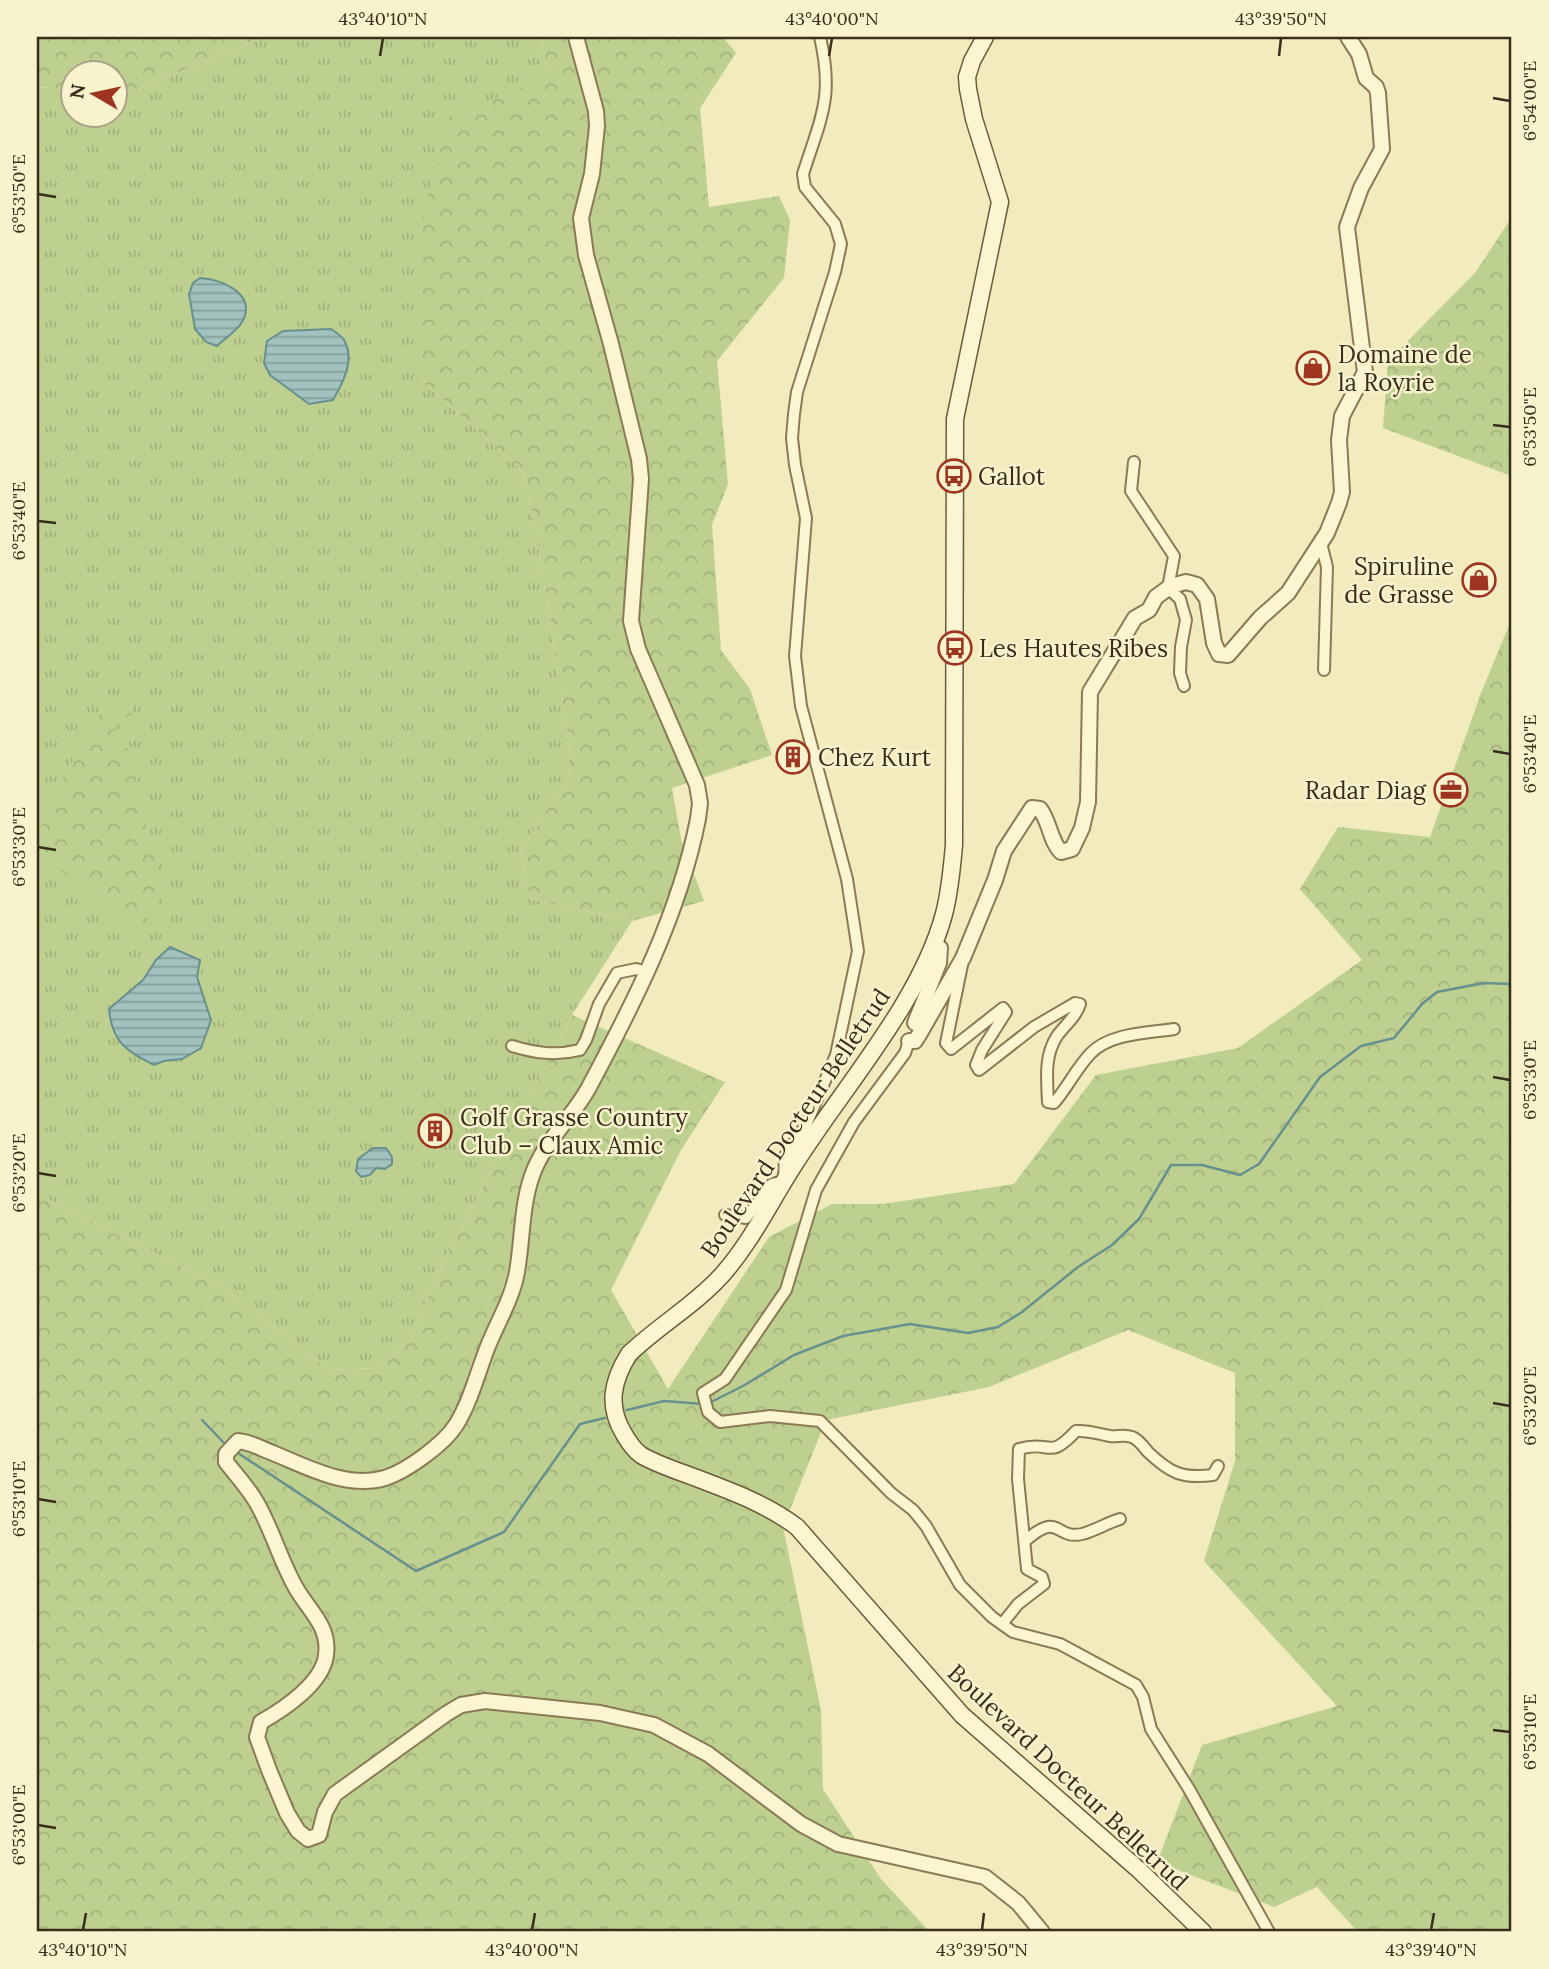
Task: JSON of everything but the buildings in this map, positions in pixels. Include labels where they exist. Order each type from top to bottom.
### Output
[{"type":"main road","name":"Boulevard Docteur Belletrud","points":[[985,37],[972,61],[967,78],[968,89],[974,119],[1000,202],[954,419],[954,845],[949,894],[934,944],[909,995],[784,1181],[755,1230],[720,1276],[629,1354],[613,1386],[613,1410],[618,1426],[640,1454],[751,1499],[776,1511],[797,1527],[928,1679],[962,1714],[1139,1870],[1203,1932]]},
{"type":"street","points":[[576,37],[596,111],[597,126],[592,174],[581,218],[584,243],[615,356],[639,459],[641,479],[631,621],[638,649],[697,785],[699,797],[694,841],[670,922],[647,972],[587,1091],[543,1152],[534,1170],[526,1203],[512,1295],[456,1426],[414,1463],[385,1478],[361,1481],[344,1479],[269,1452],[255,1443],[233,1447],[226,1462],[257,1502],[297,1589],[314,1613],[327,1640],[326,1658],[316,1676],[286,1707],[261,1723],[259,1742],[287,1813],[298,1831],[308,1839],[320,1835],[325,1812],[335,1794],[461,1705],[485,1701],[600,1713],[635,1720],[654,1725],[708,1754],[801,1824],[838,1844],[985,1877],[1018,1903],[1042,1932]]},
{"type":"street","points":[[724,1214],[746,1218],[772,1184],[784,1181],[785,1156],[806,1125],[836,1055],[858,951],[847,879],[801,706],[795,656],[806,518],[792,439],[794,414],[797,392],[835,272],[841,244],[835,224],[805,187],[803,174],[821,123],[827,92],[827,66],[820,37]]},
{"type":"street","points":[[909,1041],[915,1041],[963,958],[1004,851],[1032,808],[1040,809],[1048,820],[1056,846],[1062,852],[1072,849],[1082,828],[1088,802],[1090,692],[1135,618],[1149,610],[1156,597],[1168,588],[1186,582],[1197,585],[1204,592],[1219,654],[1228,655],[1260,618],[1288,593],[1321,543],[1342,492],[1339,440],[1342,416],[1365,372],[1348,227],[1361,188],[1382,149],[1378,93],[1376,87],[1366,78],[1359,54],[1348,37]]},
{"type":"street","points":[[1134,462],[1131,491],[1174,556],[1168,588]]},
{"type":"street","points":[[1321,543],[1326,567],[1324,670]]},
{"type":"street","points":[[1168,588],[1180,599],[1186,620],[1180,673],[1184,686]]},
{"type":"street","points":[[934,944],[940,948],[939,963],[908,1036],[905,1052],[854,1122],[816,1190],[786,1290],[725,1379],[703,1393],[708,1412],[720,1422],[770,1416],[820,1421],[891,1493],[913,1510],[926,1526],[960,1585],[1002,1624],[1013,1632],[1060,1644],[1136,1685],[1143,1697],[1151,1729],[1189,1789],[1269,1932]]},
{"type":"street","points":[[963,958],[946,1043],[950,1049],[1003,1008],[1006,1012],[975,1065],[979,1070],[1034,1027],[1075,1003],[1080,1004],[1078,1011],[1050,1049],[1047,1063],[1048,1102],[1054,1103],[1092,1051],[1104,1042],[1174,1029]]},
{"type":"street","points":[[512,1046],[538,1054],[566,1054],[580,1050],[599,1004],[617,973],[636,969],[647,972]]},
{"type":"street","points":[[1002,1624],[1018,1604],[1044,1584],[1042,1577],[1027,1569],[1018,1479],[1019,1449],[1035,1444],[1052,1450],[1062,1446],[1076,1431],[1087,1430],[1112,1437],[1134,1437],[1167,1470],[1182,1475],[1213,1475],[1218,1466]]},
{"type":"street","points":[[1025,1541],[1045,1527],[1052,1526],[1073,1534],[1083,1534],[1119,1519]]},
{"type":"green space","points":[[37,37],[264,37],[132,92],[130,60],[60,60],[60,88],[37,87]]},
{"type":"green space","name":"Golf Grasse Country Club – Claux Amic","points":[[264,37],[541,37],[548,76],[420,379],[523,471],[536,528],[573,769],[521,851],[530,899],[632,921],[572,1015],[438,1273],[410,1340],[376,1368],[328,1370],[224,1288],[37,1194],[37,87],[60,88],[60,130],[130,130],[132,92]]},
{"type":"green space","points":[[541,37],[723,37],[736,53],[700,108],[709,207],[779,196],[790,220],[784,278],[717,361],[728,484],[712,525],[721,650],[750,689],[772,755],[672,788],[681,839],[704,901],[632,921],[530,899],[521,851],[573,769],[536,528],[523,471],[420,379],[417,253],[443,120],[548,76]]},
{"type":"green space","points":[[1512,217],[1512,483],[1509,475],[1383,428],[1388,361],[1475,273]]},
{"type":"green space","points":[[1512,618],[1512,1932],[1358,1932],[1317,1887],[1274,1907],[1157,1862],[1202,1745],[1337,1706],[1204,1561],[1235,1461],[1235,1373],[1128,1330],[989,1387],[826,1420],[783,1527],[821,1710],[823,1789],[881,1879],[930,1932],[37,1932],[37,1194],[224,1288],[328,1370],[376,1368],[410,1340],[438,1273],[572,1015],[725,1082],[681,1150],[611,1290],[668,1389],[769,1237],[832,1204],[883,1204],[1014,1184],[1096,1075],[1238,1048],[1362,960],[1300,889],[1338,827],[1430,837],[1481,693]]},
{"type":"green space","points":[[131,701],[132,714],[115,722],[114,740],[130,750],[128,765],[135,772],[135,796],[151,838],[161,886],[159,905],[140,929],[121,918],[60,870],[40,835],[45,806],[63,798],[58,784],[91,726],[108,708]]},
{"type":"water","points":[[200,278],[227,285],[241,296],[245,303],[246,312],[242,322],[217,346],[206,342],[195,329],[189,294],[193,283]]},
{"type":"water","points":[[331,329],[343,339],[347,348],[349,356],[346,372],[333,400],[309,404],[270,375],[264,363],[267,341],[283,331]]},
{"type":"water","points":[[170,947],[200,960],[197,977],[211,1020],[201,1048],[182,1059],[154,1065],[129,1050],[117,1038],[109,1009],[143,980],[156,960]]},
{"type":"water","points":[[373,1148],[386,1148],[392,1157],[392,1164],[385,1169],[376,1168],[370,1175],[361,1177],[356,1171],[358,1159]]},
{"type":"waterway","points":[[1512,921],[1512,932]]},
{"type":"waterway","points":[[709,1403],[794,1355],[843,1336],[910,1324],[968,1333],[998,1327],[1112,1245],[1139,1219],[1171,1165],[1202,1165],[1240,1175],[1259,1164],[1320,1077],[1361,1046],[1394,1038],[1422,1004],[1437,992],[1484,983],[1512,984]]},
{"type":"waterway","points":[[627,1410],[664,1401],[703,1404]]},
{"type":"waterway","points":[[235,1451],[416,1571],[504,1532],[580,1424],[605,1418]]},
{"type":"waterway","points":[[202,1420],[226,1445]]},
{"type":"place","name":"Domaine de la Royrie","points":[[1313,368]]},
{"type":"place","name":"Gallot","points":[[954,476]]},
{"type":"place","name":"Spiruline de Grasse","points":[[1479,580]]},
{"type":"place","name":"Les Hautes Ribes","points":[[955,648]]},
{"type":"place","name":"Chez Kurt","points":[[793,757]]},
{"type":"place","name":"Radar Diag","points":[[1451,790]]},
{"type":"place","name":"Golf Grasse Country Club – Claux Amic","points":[[435,1131]]}]
